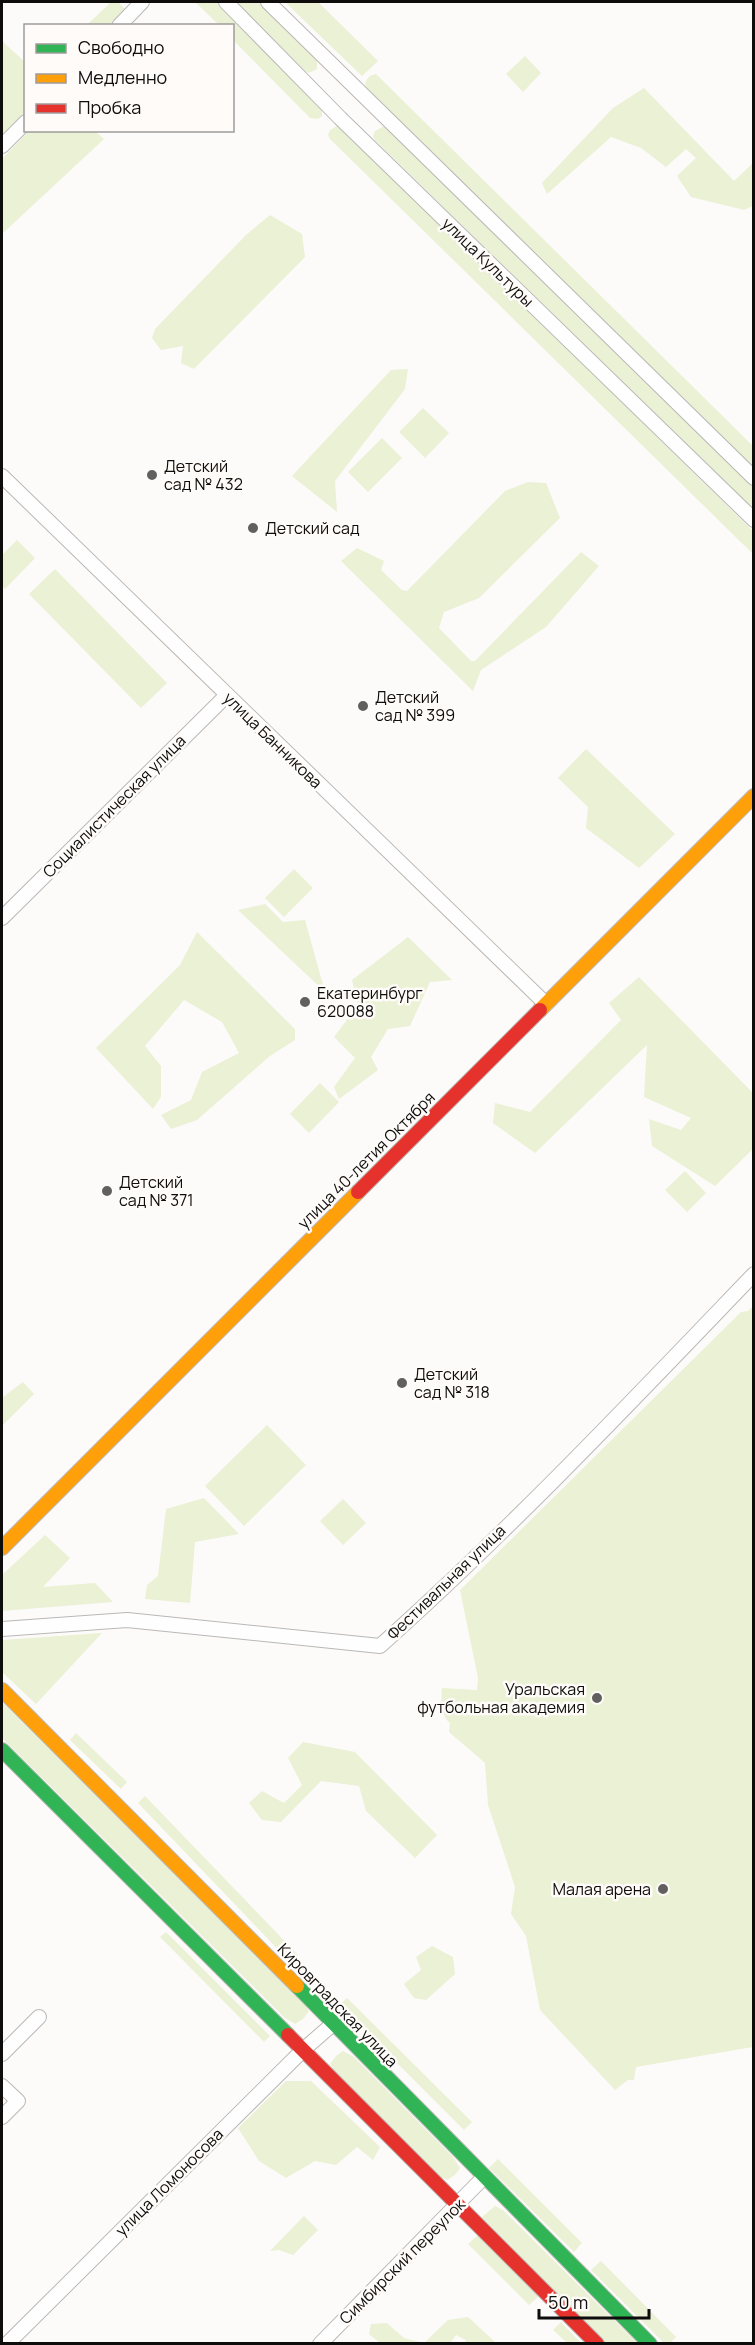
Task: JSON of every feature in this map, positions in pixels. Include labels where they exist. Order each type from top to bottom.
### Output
[{"type":"main road","name":"улица 40-летия Октября","points":[[2,1548],[753,796]]},
{"type":"main road","name":"Кировградская улица","points":[[2,1690],[650,2343]]},
{"type":"main road","points":[[2,1750],[597,2343]]},
{"type":"street","points":[[121,24],[142,2]]},
{"type":"street","name":"улица Культуры","points":[[226,2],[340,118],[753,519]]},
{"type":"street","name":"улица Культуры","points":[[268,2],[753,478]]},
{"type":"street","points":[[2,146],[24,124]]},
{"type":"street","name":"улица Банникова","points":[[2,476],[546,1004]]},
{"type":"street","name":"Социалистическая улица","points":[[2,918],[227,695]]},
{"type":"street","name":"Фестивальная улица","points":[[2,1629],[127,1620],[380,1646],[442,1590],[650,1382],[753,1274]]},
{"type":"street","points":[[2,2054],[39,2017]]},
{"type":"street","name":"улица Ломоносова","points":[[7,2343],[303,2050],[334,2023]]},
{"type":"street","points":[[2,2086],[18,2101],[2,2117]]},
{"type":"street","name":"Симбирский переулок","points":[[320,2343],[484,2177]]},
{"type":"green space","points":[[111,2],[118,2],[125,9],[110,24],[88,24]]},
{"type":"green space","points":[[195,2],[218,2],[322,107],[322,116],[318,119],[310,118],[234,41],[234,24],[218,24]]},
{"type":"green space","points":[[236,2],[260,2],[317,60],[317,69],[309,73],[305,71]]},
{"type":"green space","points":[[285,2],[318,2],[378,61],[362,76]]},
{"type":"green space","points":[[2,41],[24,61],[24,113],[2,135]]},
{"type":"green space","points":[[525,56],[541,73],[523,92],[506,74]]},
{"type":"green space","points":[[376,74],[753,446],[753,470],[367,88],[365,84],[368,78]]},
{"type":"green space","points":[[644,88],[734,181],[753,163],[753,206],[744,210],[691,197],[677,176],[696,158],[686,149],[666,167],[641,148],[611,137],[547,194],[542,183],[613,108]]},
{"type":"green space","points":[[339,125],[753,531],[753,554],[330,139],[328,135],[330,130]]},
{"type":"green space","points":[[384,126],[753,487],[753,510],[375,140],[373,136],[375,131]]},
{"type":"green space","points":[[28,132],[96,132],[104,139],[2,234],[2,159]]},
{"type":"green space","points":[[270,215],[302,234],[305,257],[194,369],[181,363],[183,346],[161,350],[152,338],[155,329],[246,235]]},
{"type":"green space","points":[[408,369],[405,389],[335,481],[337,512],[292,476],[391,370]]},
{"type":"green space","points":[[423,408],[449,433],[425,458],[399,432]]},
{"type":"green space","points":[[382,438],[402,458],[368,492],[348,472]]},
{"type":"green space","points":[[528,482],[546,483],[560,518],[479,598],[444,612],[439,628],[471,661],[475,661],[581,552],[599,566],[546,627],[481,670],[473,691],[341,561],[357,548],[384,561],[381,570],[402,590],[407,591],[505,491]]},
{"type":"green space","points":[[17,540],[35,558],[5,589],[2,585],[2,555]]},
{"type":"green space","points":[[55,569],[167,683],[141,708],[29,594]]},
{"type":"green space","points":[[586,749],[675,834],[639,868],[586,828],[588,807],[558,778]]},
{"type":"green space","points":[[294,869],[313,888],[284,917],[265,898]]},
{"type":"green space","points":[[265,904],[283,922],[305,920],[325,992],[238,910]]},
{"type":"green space","points":[[197,932],[295,1029],[295,1040],[270,1056],[197,1120],[171,1129],[161,1115],[191,1100],[202,1072],[239,1053],[222,1022],[184,1000],[145,1046],[161,1066],[161,1097],[153,1109],[96,1048],[180,965]]},
{"type":"green space","points":[[408,937],[452,980],[430,982],[410,1026],[388,1029],[371,1057],[378,1070],[339,1099],[334,1087],[355,1058],[334,1037],[358,1005],[352,980]]},
{"type":"green space","points":[[639,977],[753,1093],[753,1149],[715,1186],[652,1146],[649,1119],[681,1130],[691,1118],[644,1097],[647,1045],[535,1153],[493,1123],[495,1103],[530,1112],[621,1020],[609,1003]]},
{"type":"green space","points":[[320,1083],[339,1102],[309,1133],[290,1114]]},
{"type":"green space","points":[[685,1171],[706,1193],[687,1212],[665,1190]]},
{"type":"green space","name":"Уральская футбольная академия","points":[[753,1306],[753,2047],[636,2067],[634,2080],[628,2080],[615,2090],[540,2010],[526,1936],[511,1914],[515,1887],[488,1805],[485,1763],[449,1732],[450,1723],[444,1716],[442,1707],[442,1688],[477,1690],[478,1678],[460,1590],[741,1312],[748,1311]]},
{"type":"green space","points":[[23,1382],[34,1394],[2,1426],[2,1398]]},
{"type":"green space","points":[[267,1425],[306,1465],[244,1526],[205,1486]]},
{"type":"green space","points":[[204,1498],[239,1534],[195,1542],[190,1603],[145,1599],[147,1585],[158,1576],[166,1509]]},
{"type":"green space","points":[[343,1499],[366,1523],[343,1545],[320,1521]]},
{"type":"green space","points":[[45,1535],[70,1558],[43,1587],[95,1583],[113,1602],[2,1611],[2,1575]]},
{"type":"green space","points":[[102,1633],[36,1704],[2,1672],[2,1640]]},
{"type":"green space","points":[[2,1702],[304,2002],[309,2011],[303,2019],[295,2024],[285,2018],[2,1738]]},
{"type":"green space","points":[[76,1733],[127,1782],[121,1789],[70,1740]]},
{"type":"green space","points":[[303,1742],[355,1752],[437,1835],[415,1858],[366,1811],[359,1786],[321,1781],[281,1822],[262,1820],[249,1803],[262,1791],[284,1803],[302,1785],[288,1758]]},
{"type":"green space","points":[[145,1796],[298,1955],[290,1962],[138,1803]]},
{"type":"green space","points":[[166,1932],[270,2036],[264,2042],[160,1937]]},
{"type":"green space","points":[[432,1946],[453,1957],[455,1974],[426,2000],[414,1998],[404,1984],[421,1970],[416,1957]]},
{"type":"green space","points":[[347,1998],[472,2122],[464,2130],[339,2005]]},
{"type":"green space","points":[[343,2051],[354,2057],[453,2157],[460,2168],[455,2175],[447,2180],[435,2174],[338,2076],[330,2064]]},
{"type":"green space","points":[[286,2081],[311,2081],[380,2147],[373,2160],[357,2147],[336,2165],[315,2161],[286,2178],[259,2161],[238,2128]]},
{"type":"green space","points":[[498,2159],[582,2243],[574,2252],[489,2168]]},
{"type":"green space","points":[[495,2206],[503,2210],[637,2343],[603,2343],[482,2217]]},
{"type":"green space","points":[[304,2216],[318,2230],[293,2255],[279,2250],[270,2251]]},
{"type":"green space","points":[[478,2235],[539,2296],[529,2305],[468,2244]]},
{"type":"green space","points":[[601,2261],[676,2337],[670,2343],[664,2343],[591,2270]]},
{"type":"green space","points":[[468,2317],[496,2343],[464,2343],[466,2340],[456,2335],[450,2343],[424,2343],[448,2320]]},
{"type":"green space","points":[[561,2322],[581,2343],[567,2343],[553,2330]]},
{"type":"green space","points":[[387,2323],[404,2338],[424,2343],[380,2343],[369,2334],[371,2324]]},
{"type":"traffic: fast","points":[[2,1750],[288,2035]]},
{"type":"traffic: fast","points":[[297,1986],[650,2344]]},
{"type":"traffic: slow","points":[[540,1010],[754,796]]},
{"type":"traffic: slow","points":[[2,1548],[358,1192]]},
{"type":"traffic: slow","points":[[2,1690],[297,1986]]},
{"type":"traffic: jam","points":[[358,1192],[540,1010]]},
{"type":"traffic: jam","points":[[288,2035],[597,2344]]},
{"type":"place","name":"Детский сад № 432","points":[[152,475]]},
{"type":"place","name":"Детский сад","points":[[253,528]]},
{"type":"place","name":"Детский сад № 399","points":[[363,706]]},
{"type":"place","name":"Екатеринбург 620088","points":[[305,1002]]},
{"type":"place","name":"Детский сад № 371","points":[[107,1191]]},
{"type":"place","name":"Детский сад № 318","points":[[402,1383]]},
{"type":"place","name":"Уральская футбольная академия","points":[[597,1698]]},
{"type":"place","name":"Малая арена","points":[[663,1889]]}]
